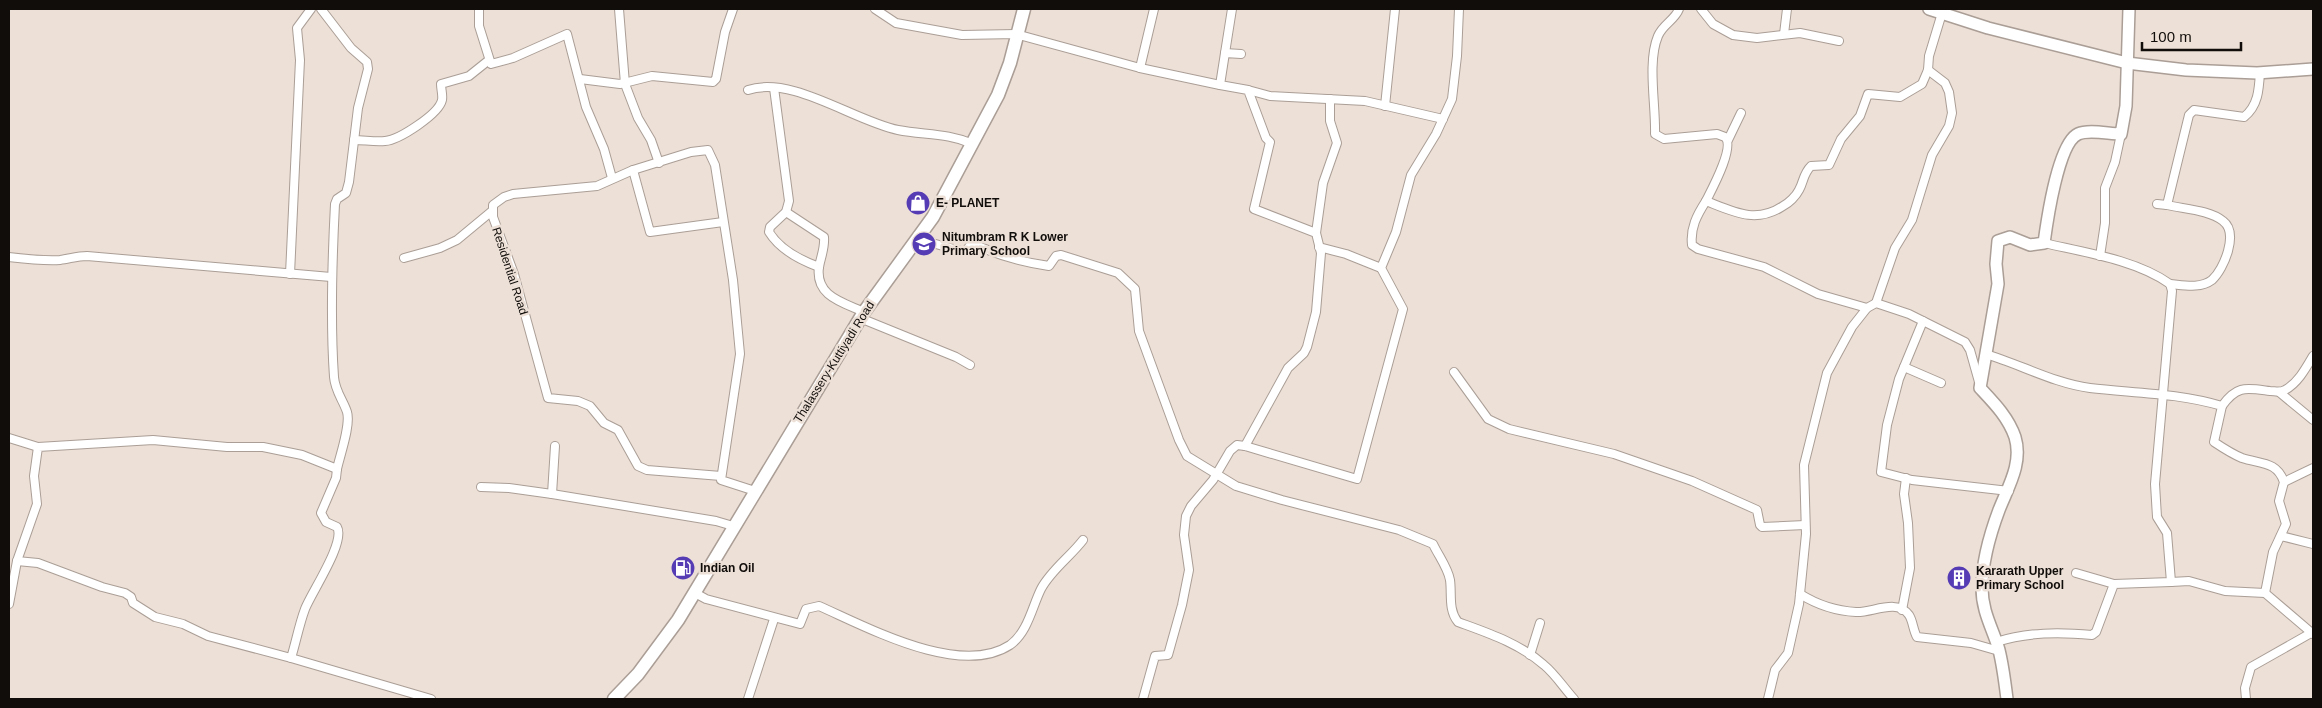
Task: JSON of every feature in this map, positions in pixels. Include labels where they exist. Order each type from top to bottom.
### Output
[{"type":"main road","name":"Thalassery-Kuttiyadi Road","points":[[614,699],[656,652],[695,593],[754,491],[862,315],[917,236],[933,217],[998,95],[1010,64],[1016,34],[1024,9]]},
{"type":"main road","points":[[1930,9],[2091,56],[2127,63],[2186,70],[2260,72],[2313,69]]},
{"type":"main road","points":[[2007,699],[1998,647],[1987,621],[1983,603],[1983,575],[1999,511],[2008,491],[2017,460],[2015,438],[2005,415],[1980,388],[1998,284],[1996,264],[1998,241],[2010,237],[2030,245],[2044,243],[2061,159],[2072,138],[2080,133],[2120,134],[2126,106],[2129,9]]},
{"type":"street","points":[[290,274],[300,60],[297,28],[311,9]]},
{"type":"street","points":[[291,658],[305,610],[331,558],[338,535],[337,527],[326,522],[321,513],[336,478],[347,423],[347,413],[338,396],[334,379],[331,277],[336,204],[337,199],[346,193],[349,182],[354,140],[368,70],[367,62],[351,48],[321,9]]},
{"type":"street","points":[[479,9],[478,26],[490,64],[496,64],[567,34],[586,107],[604,149],[612,178]]},
{"type":"street","points":[[619,9],[625,84],[634,108],[651,140],[659,163]]},
{"type":"street","points":[[580,79],[610,84],[625,84],[652,76],[713,82],[733,9]]},
{"type":"street","points":[[876,9],[896,23],[944,33],[962,35],[1016,34],[1140,68],[1270,96],[1365,101],[1443,119]]},
{"type":"street","points":[[1140,68],[1154,9]]},
{"type":"street","points":[[1220,85],[1232,9]]},
{"type":"street","points":[[1385,106],[1395,9]]},
{"type":"street","points":[[1380,268],[1396,232],[1411,176],[1452,99],[1455,83],[1459,9]]},
{"type":"street","points":[[1679,9],[1677,16],[1665,24],[1657,36],[1654,51],[1655,134],[1664,139],[1717,134],[1728,140]]},
{"type":"street","points":[[1701,9],[1713,24],[1733,35],[1757,38],[1800,33],[1838,41]]},
{"type":"street","points":[[1784,34],[1787,9]]},
{"type":"street","points":[[1706,201],[1756,217],[1774,212],[1788,203],[1799,190],[1804,173],[1810,166],[1829,165],[1841,140],[1860,116],[1868,94],[1900,97],[1922,84],[1928,70],[1929,56],[1942,13]]},
{"type":"street","points":[[1225,53],[1241,54]]},
{"type":"street","points":[[354,140],[382,141],[397,138],[437,108],[442,101],[441,84],[469,76],[489,60]]},
{"type":"street","points":[[1768,699],[1775,670],[1788,653],[1800,594],[1805,526],[1804,465],[1827,374],[1852,327],[1867,308],[1876,303],[1896,248],[1912,220],[1932,155],[1949,126],[1952,113],[1949,92],[1945,83],[1928,70]]},
{"type":"street","points":[[2167,205],[2189,115],[2194,110],[2244,118],[2252,111],[2258,94],[2260,72]]},
{"type":"street","points":[[748,90],[754,88],[774,88],[819,99],[834,107],[897,130],[942,134],[973,144]]},
{"type":"street","points":[[774,88],[778,100],[779,132],[789,186],[786,212],[770,227],[770,234],[792,255],[819,267]]},
{"type":"street","points":[[1248,90],[1266,138],[1270,142],[1254,209],[1316,233]]},
{"type":"street","points":[[1245,446],[1288,368],[1304,353],[1316,312],[1321,253],[1316,233],[1323,183],[1337,143],[1330,121],[1330,100]]},
{"type":"street","points":[[1741,112],[1728,140],[1719,175],[1706,201],[1694,219],[1692,245],[1698,249],[1764,267],[1818,294],[1867,308]]},
{"type":"street","points":[[2100,256],[2105,223],[2105,188],[2115,162],[2120,134]]},
{"type":"street","points":[[404,258],[440,248],[457,240],[491,206],[504,197],[513,194],[580,190],[597,186],[633,170],[692,152],[708,150],[715,165],[733,280],[740,354],[726,460],[721,476],[725,482],[754,491]]},
{"type":"street","points":[[633,170],[650,232],[723,222]]},
{"type":"street","points":[[2044,243],[2100,256],[2155,276],[2170,284],[2196,286],[2212,280],[2222,265],[2231,236],[2225,222],[2215,216],[2157,204]]},
{"type":"street","name":"Residential Road","points":[[491,206],[514,274],[548,398],[578,401],[590,406],[604,423],[618,430],[638,466],[647,470],[721,476]]},
{"type":"street","points":[[786,212],[824,237],[825,245],[819,267],[821,287],[827,294],[862,315],[970,365]]},
{"type":"street","points":[[917,236],[932,243],[965,252],[972,243],[992,253],[1049,266],[1056,256],[1061,255],[1118,273],[1135,289],[1139,330],[1178,440],[1187,456],[1202,463],[1217,475],[1236,486],[1399,530],[1432,544],[1450,578],[1453,617],[1458,622],[1506,640],[1530,655],[1544,665],[1574,699]]},
{"type":"street","points":[[1143,699],[1155,656],[1168,655],[1182,605],[1189,570],[1184,535],[1186,516],[1190,506],[1217,475],[1233,447],[1245,446],[1357,479],[1403,309],[1380,268],[1346,254],[1319,247]]},
{"type":"street","points":[[9,256],[32,260],[63,260],[69,257],[87,256],[331,277]]},
{"type":"street","points":[[2170,284],[2172,291],[2155,484],[2157,516],[2167,533],[2171,582]]},
{"type":"street","points":[[1876,303],[1923,321],[1965,342],[1970,350],[1980,388]]},
{"type":"street","points":[[1923,321],[1904,367],[1887,425],[1881,472],[1906,478],[2008,491]]},
{"type":"street","points":[[1985,354],[2041,375],[2089,388],[2201,400],[2222,406]]},
{"type":"street","points":[[2280,392],[2295,382],[2313,356]]},
{"type":"street","points":[[1904,367],[1941,383]]},
{"type":"street","points":[[1454,372],[1488,419],[1509,429],[1614,454],[1692,480],[1757,510],[1762,527],[1805,526]]},
{"type":"street","points":[[2265,593],[2273,552],[2286,524],[2279,501],[2284,482],[2281,475],[2269,463],[2244,458],[2214,442],[2222,406],[2231,394],[2242,388],[2280,392],[2313,420]]},
{"type":"street","points":[[9,438],[38,447],[153,440],[227,447],[263,447],[302,455],[337,469]]},
{"type":"street","points":[[552,494],[555,446]]},
{"type":"street","points":[[9,604],[17,561],[37,504],[34,476],[38,447]]},
{"type":"street","points":[[2284,482],[2313,468]]},
{"type":"street","points":[[1902,610],[1910,568],[1908,523],[1904,494],[1906,478]]},
{"type":"street","points":[[481,488],[509,488],[552,494],[716,521],[733,526]]},
{"type":"street","points":[[2281,536],[2313,544]]},
{"type":"street","points":[[695,593],[774,619],[800,624],[806,609],[819,606],[910,644],[951,654],[980,656],[1011,644],[1030,618],[1042,588],[1053,572],[1083,540]]},
{"type":"street","points":[[17,561],[38,563],[102,587],[125,593],[131,597],[134,604],[155,617],[183,624],[208,636],[338,671],[364,682],[431,699]]},
{"type":"street","points":[[2076,572],[2114,584],[2189,581],[2226,591],[2265,593],[2312,633],[2250,667],[2245,688],[2246,699]]},
{"type":"street","points":[[1800,594],[1825,606],[1857,612],[1891,607],[1902,610],[1909,615],[1917,637],[1998,647],[2018,635],[2042,633],[2092,635],[2096,632],[2114,584]]},
{"type":"street","points":[[748,699],[774,619]]},
{"type":"street","points":[[1530,655],[1540,623]]},
{"type":"place","name":"E- PLANET","points":[[918,203]]},
{"type":"place","name":"Nitumbram R K Lower Primary School","points":[[924,244]]},
{"type":"place","name":"Indian Oil","points":[[683,568]]},
{"type":"place","name":"Kararath Upper Primary School","points":[[1959,578]]}]
